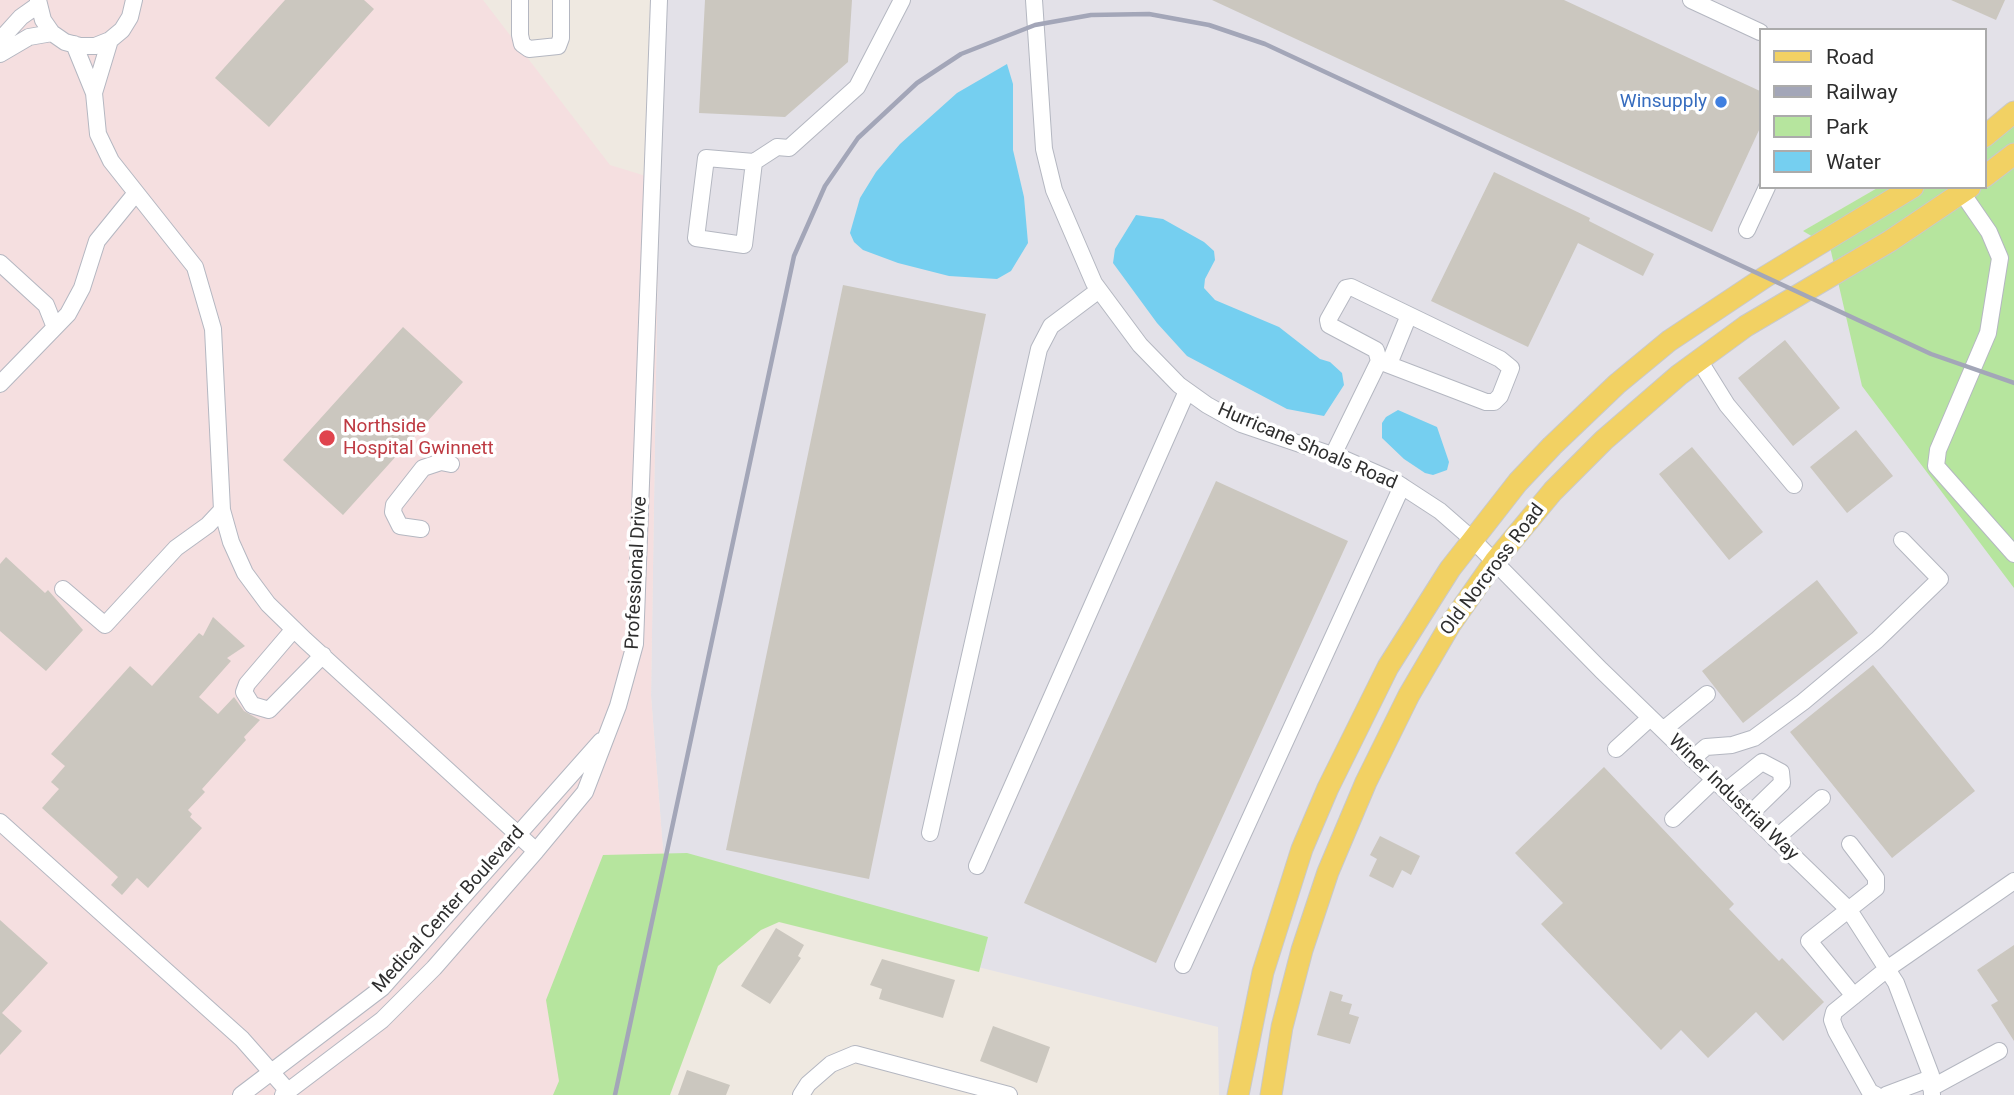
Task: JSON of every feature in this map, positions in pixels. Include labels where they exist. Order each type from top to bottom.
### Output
[{"type":"main road","points":[[1986,135],[2014,112]]},
{"type":"main road","points":[[1986,175],[2014,154]]},
{"type":"main road","name":"Old Norcross Road","points":[[1238,1095],[1248,1034],[1280,910],[1322,800],[1388,667],[1430,598],[1472,540],[1552,446],[1668,341],[1765,277],[1910,189]]},
{"type":"main road","name":"Old Norcross Road","points":[[1270,1095],[1295,976],[1328,872],[1366,782],[1422,671],[1495,561],[1553,491],[1604,440],[1699,360],[1746,326],[1889,241],[1963,189]]},
{"type":"street","points":[[520,0],[520,35],[522,44],[529,49],[558,46],[561,38],[561,0]]},
{"type":"street","name":"Professional Drive","points":[[286,1093],[382,1020],[434,968],[585,792],[625,684],[635,644],[659,0]]},
{"type":"street","points":[[754,162],[744,244],[696,238],[706,158],[754,162],[778,148],[789,148],[857,87],[902,0]]},
{"type":"street","name":"Hurricane Shoals Road","points":[[1034,0],[1044,149],[1054,190],[1098,290],[1157,365],[1187,391],[1241,424],[1333,455],[1402,486],[1440,511],[1472,540]]},
{"type":"street","points":[[1691,0],[1758,31]]},
{"type":"street","points":[[94,93],[110,40],[130,17],[135,1]]},
{"type":"street","points":[[0,40],[38,3],[43,20],[52,33],[74,44],[95,46],[110,40]]},
{"type":"street","points":[[0,54],[29,37],[52,33]]},
{"type":"street","points":[[74,44],[94,93],[99,134],[111,161],[195,267],[213,328],[222,510],[230,542],[245,573],[268,604],[294,629],[444,770],[536,851]]},
{"type":"street","points":[[1747,230],[1766,189]]},
{"type":"street","points":[[1963,189],[1989,232],[2000,258],[1998,289],[1988,333],[1938,450],[1936,466],[2014,554]]},
{"type":"street","points":[[0,384],[54,325],[68,314],[82,288],[97,241],[135,192]]},
{"type":"street","points":[[0,263],[46,305],[54,325]]},
{"type":"street","points":[[1351,287],[1510,365],[1500,396],[1494,402],[1486,402],[1384,362],[1376,350],[1329,325],[1342,292],[1351,287]]},
{"type":"street","points":[[930,833],[1040,349],[1051,326],[1098,290]]},
{"type":"street","points":[[1333,455],[1409,315]]},
{"type":"street","points":[[1699,360],[1727,405],[1794,485]]},
{"type":"street","points":[[977,866],[1187,391]]},
{"type":"street","points":[[421,529],[400,526],[393,512],[394,505],[423,468],[441,462],[451,464]]},
{"type":"street","points":[[1184,965],[1402,486]]},
{"type":"street","points":[[64,589],[104,625],[176,548],[208,525],[222,510]]},
{"type":"street","name":"Winer Industrial Way","points":[[1472,540],[1650,718],[1849,910],[1896,983],[1931,1087]]},
{"type":"street","points":[[1692,759],[1706,747],[1732,745],[1754,737],[1803,702],[1877,640],[1940,579],[1902,540]]},
{"type":"street","points":[[294,629],[247,684],[244,692],[252,705],[269,710],[323,655]]},
{"type":"street","points":[[1663,730],[1707,694]]},
{"type":"street","points":[[1616,749],[1650,718]]},
{"type":"street","name":"Medical Center Boulevard","points":[[241,1095],[382,988],[607,734]]},
{"type":"street","points":[[1672,819],[1720,785],[1762,762],[1781,772],[1782,783],[1749,814]]},
{"type":"street","points":[[1775,839],[1822,798]]},
{"type":"street","points":[[0,822],[242,1039],[272,1072],[286,1093]]},
{"type":"street","points":[[1850,844],[1878,884],[1809,941],[1854,996]]},
{"type":"street","points":[[1876,1095],[1870,1092],[1833,1025],[1834,1012],[1887,970],[2014,881]]},
{"type":"street","points":[[1886,1095],[1931,1087],[1999,1051]]},
{"type":"street","points":[[801,1095],[808,1084],[831,1064],[855,1054],[1009,1095]]},
{"type":"shaded area","name":"Northside Hospital Gwinnett","points":[[0,0],[483,0],[610,165],[659,180],[651,696],[666,889],[610,1095],[0,1095]]},
{"type":"shaded area","points":[[666,0],[2014,0],[2014,109],[1986,126],[1986,28],[1758,28],[1758,189],[1876,189],[1804,231],[2014,361],[2014,1095],[1219,1095],[1218,1027],[666,889],[651,696],[659,180]]},
{"type":"green space","points":[[2014,109],[2014,588],[1862,386],[1830,247],[1803,231],[1876,189],[1986,189],[1986,126]]},
{"type":"green space","points":[[687,853],[988,937],[979,972],[779,922],[761,930],[718,966],[670,1095],[553,1095],[559,1081],[546,1000],[603,855]]},
{"type":"water","points":[[1007,64],[1013,84],[1013,150],[1024,197],[1028,243],[1011,271],[997,279],[949,276],[898,263],[863,250],[854,242],[850,233],[860,198],[876,172],[900,144],[957,93]]},
{"type":"water","points":[[1136,215],[1163,219],[1204,242],[1214,251],[1215,260],[1205,279],[1204,288],[1215,300],[1279,327],[1342,373],[1344,385],[1324,416],[1287,409],[1187,356],[1157,323],[1113,263],[1115,249]]},
{"type":"water","points":[[1398,410],[1437,427],[1449,462],[1447,470],[1433,475],[1425,473],[1404,459],[1382,438],[1382,423],[1386,417]]},
{"type":"building","points":[[285,0],[364,0],[374,9],[269,127],[215,78]]},
{"type":"building","points":[[705,0],[852,0],[848,62],[785,117],[699,113]]},
{"type":"building","points":[[1212,0],[1564,0],[1758,90],[1758,132],[1712,232]]},
{"type":"building","points":[[1951,0],[2005,0],[1996,20]]},
{"type":"building","points":[[1494,172],[1590,218],[1589,221],[1654,254],[1643,276],[1578,243],[1528,347],[1431,301]]},
{"type":"building","points":[[843,285],[986,314],[869,879],[726,850]]},
{"type":"building","points":[[403,327],[463,382],[343,515],[283,460]]},
{"type":"building","points":[[1785,340],[1840,408],[1793,446],[1738,378]]},
{"type":"building","points":[[1856,430],[1893,476],[1847,513],[1810,467]]},
{"type":"building","points":[[1692,447],[1763,532],[1729,560],[1659,474]]},
{"type":"building","points":[[1216,481],[1348,541],[1156,963],[1024,903]]},
{"type":"building","points":[[6,557],[45,593],[48,590],[83,630],[46,671],[0,631],[0,564]]},
{"type":"building","points":[[1817,580],[1858,633],[1743,723],[1702,671]]},
{"type":"building","points":[[213,617],[245,646],[227,658],[231,661],[199,697],[218,714],[234,697],[244,711],[260,720],[244,737],[246,740],[202,789],[205,792],[188,810],[192,814],[190,817],[202,828],[148,888],[137,878],[122,895],[111,885],[118,877],[42,808],[59,789],[51,782],[65,766],[51,754],[130,666],[152,686],[199,633],[203,636]]},
{"type":"building","points":[[1873,665],[1975,791],[1892,858],[1790,732]]},
{"type":"building","points":[[1604,767],[1734,904],[1729,909],[1779,961],[1782,958],[1824,1002],[1783,1041],[1756,1012],[1708,1058],[1681,1030],[1661,1050],[1541,924],[1563,903],[1515,853]]},
{"type":"building","points":[[1380,836],[1420,856],[1411,875],[1402,870],[1393,888],[1369,876],[1377,859],[1370,855]]},
{"type":"building","points":[[0,920],[48,963],[2,1013],[22,1031],[0,1055]]},
{"type":"building","points":[[776,928],[804,945],[798,956],[801,958],[770,1004],[741,986]]},
{"type":"building","points":[[2014,945],[2014,1041],[1991,1005],[1998,1001],[1977,970]]},
{"type":"building","points":[[882,959],[955,980],[943,1018],[879,999],[882,989],[870,985]]},
{"type":"building","points":[[1330,991],[1343,995],[1341,1001],[1352,1004],[1349,1014],[1359,1017],[1350,1044],[1317,1035]]},
{"type":"building","points":[[993,1026],[1050,1047],[1037,1083],[980,1061]]},
{"type":"building","points":[[687,1070],[730,1085],[726,1095],[678,1095]]},
{"type":"railway","points":[[615,1095],[794,256],[825,186],[858,138],[917,83],[961,54],[1035,25],[1091,15],[1149,14],[1209,25],[1265,44],[1931,354],[2014,383]]},
{"type":"place","name":"Winsupply","points":[[1721,102]]},
{"type":"place","name":"Northside Hospital Gwinnett","points":[[327,438]]}]
